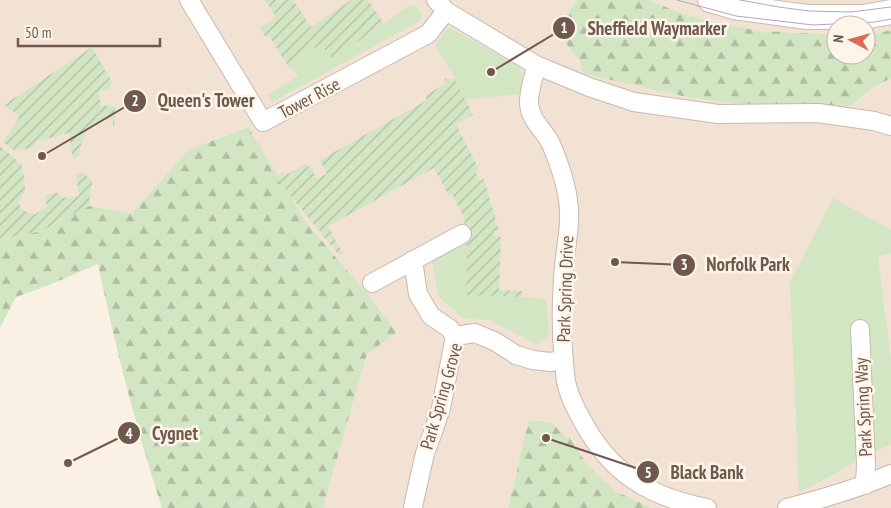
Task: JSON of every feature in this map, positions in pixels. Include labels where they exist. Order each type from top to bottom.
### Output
[{"type":"street","name":"Tower Rise","points":[[189,0],[263,122],[428,34],[441,5]]},
{"type":"street","points":[[710,0],[734,7],[808,17],[863,17],[891,12]]},
{"type":"street","points":[[441,5],[536,65],[588,87],[634,102],[718,114],[818,113],[874,121],[891,126]]},
{"type":"street","name":"Park Spring Drive","points":[[536,65],[529,103],[533,117],[550,141],[568,200],[561,309],[566,382],[574,407],[605,456],[621,471],[641,486],[670,498],[707,508]]},
{"type":"street","points":[[372,283],[462,234]]},
{"type":"street","points":[[413,260],[418,294],[431,316],[448,328],[455,336]]},
{"type":"street","name":"Park Spring Way","points":[[860,329],[866,485]]},
{"type":"street","name":"Park Spring Grove","points":[[414,508],[425,453],[441,408],[455,336],[475,333],[496,342],[516,355],[550,362],[564,360]]},
{"type":"street","points":[[787,508],[866,485],[891,474]]},
{"type":"shaded area","points":[[0,0],[577,0],[579,59],[584,74],[687,97],[739,104],[851,106],[872,88],[891,78],[891,508],[652,508],[615,491],[585,462],[571,436],[567,440],[530,421],[508,508],[323,508],[367,354],[397,331],[308,225],[247,127],[188,150],[132,213],[89,206],[0,240]]},
{"type":"shaded area","points":[[649,0],[891,0],[891,30],[876,34],[876,15],[826,15],[826,36],[760,31],[680,13]]},
{"type":"green space","points":[[265,0],[293,0],[311,27],[351,0],[368,0],[384,24],[332,59],[321,44],[290,62],[292,67],[290,69],[269,36],[266,38],[260,28],[276,17]]},
{"type":"green space","points":[[577,0],[649,0],[680,13],[760,31],[826,34],[826,65],[876,65],[876,34],[891,30],[891,78],[872,88],[851,106],[739,104],[687,97],[584,74],[579,59],[555,30]]},
{"type":"green space","points":[[415,5],[422,14],[420,21],[272,102],[268,95],[298,76],[290,63],[321,43],[332,59],[406,7]]},
{"type":"green space","points":[[449,27],[520,67],[524,93],[465,99],[435,45]]},
{"type":"green space","points":[[92,47],[112,82],[110,88],[99,92],[101,106],[115,106],[114,130],[112,118],[91,126],[82,140],[79,156],[73,159],[69,133],[37,141],[32,148],[15,151],[3,142],[20,116],[4,105]]},
{"type":"green space","points":[[444,79],[455,79],[473,115],[456,124],[479,170],[475,172],[479,180],[484,179],[499,231],[494,231],[495,236],[501,237],[499,290],[522,291],[522,297],[466,295],[467,240],[463,215],[452,194],[449,196],[434,168],[328,226],[343,254],[339,255],[275,177],[283,172],[286,175],[307,163],[308,167],[311,166],[316,179],[327,174],[320,160],[427,100],[425,96],[446,83]]},
{"type":"green space","points":[[248,127],[308,225],[371,298],[397,332],[367,354],[323,508],[162,508],[143,448],[127,387],[98,264],[16,297],[0,328],[0,240],[41,231],[89,206],[132,213],[188,150]]},
{"type":"green space","points":[[0,146],[21,164],[25,191],[19,202],[21,209],[35,214],[47,206],[45,195],[58,193],[61,197],[79,196],[76,174],[83,172],[92,182],[89,206],[41,231],[0,240]]},
{"type":"green space","points":[[833,198],[891,230],[891,253],[878,257],[891,360],[891,444],[799,493],[790,282]]},
{"type":"green space","points":[[467,240],[466,295],[546,299],[549,335],[537,345],[490,320],[463,318],[439,297],[432,261]]},
{"type":"green space","points":[[529,420],[552,423],[567,439],[570,436],[585,462],[615,491],[652,508],[508,508]]},
{"type":"tram line","points":[[677,0],[736,16],[813,25],[875,22],[891,19]]},
{"type":"tram line","points":[[740,0],[809,11],[851,12],[891,7]]},
{"type":"place","name":"Sheffield Waymarker","points":[[491,72]]},
{"type":"place","name":"Queen's Tower","points":[[42,156]]},
{"type":"place","name":"Norfolk Park","points":[[615,262]]},
{"type":"place","name":"Black Bank","points":[[546,438]]},
{"type":"place","name":"Cygnet","points":[[68,463]]}]
